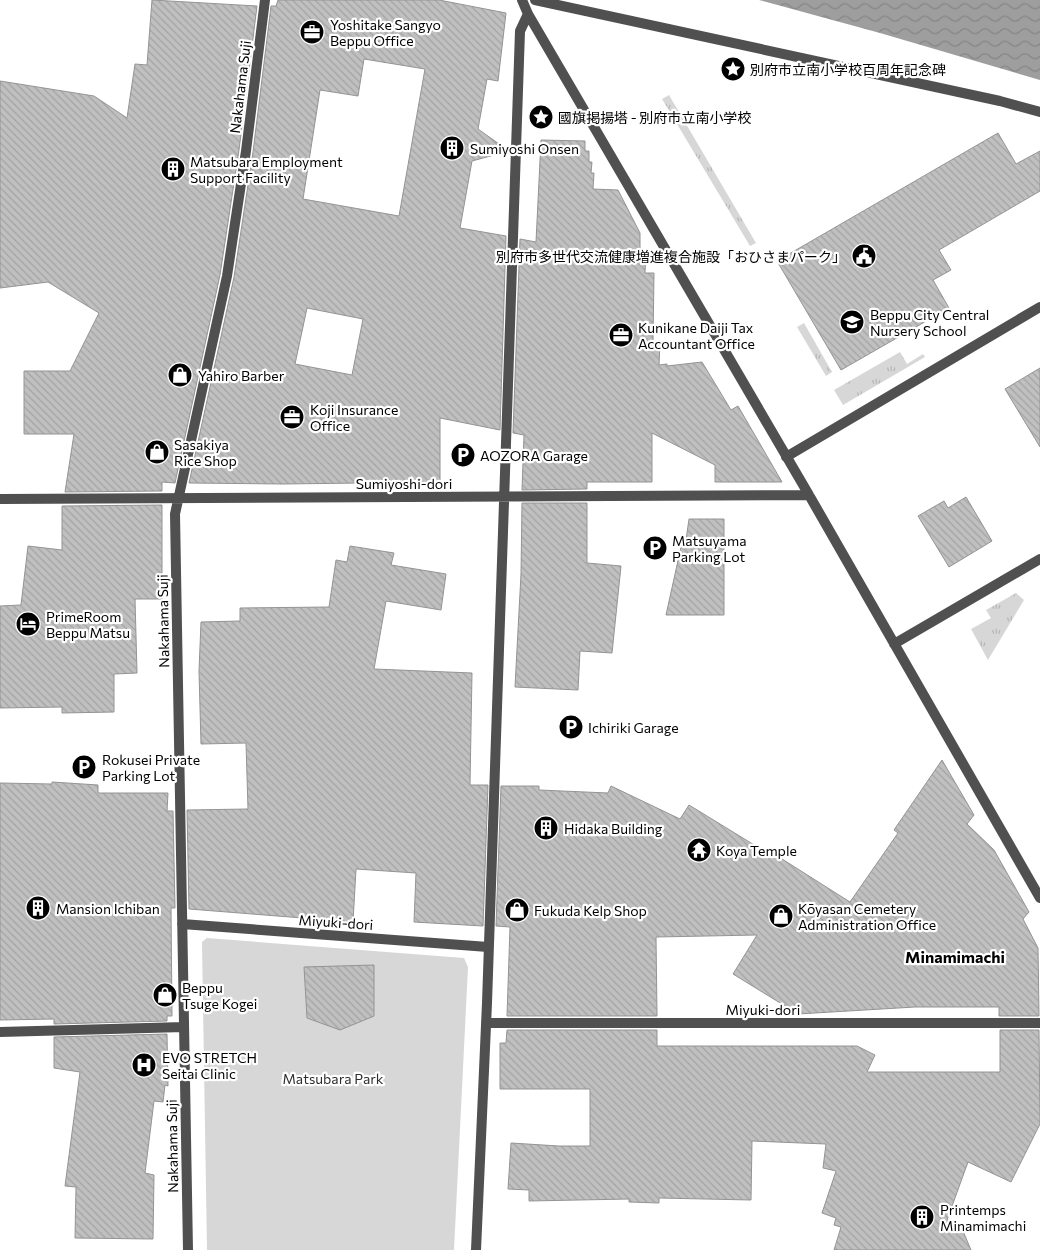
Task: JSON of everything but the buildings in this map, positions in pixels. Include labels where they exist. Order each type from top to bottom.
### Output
[{"type":"street","name":"Nakahama Suji","points":[[188,1250],[175,523],[177,498],[227,276],[246,151],[264,0]]},
{"type":"street","points":[[522,0],[528,14],[809,494],[1040,898]]},
{"type":"street","points":[[535,0],[1000,101],[1040,112]]},
{"type":"street","points":[[476,1250],[486,1022],[520,31],[528,14]]},
{"type":"street","points":[[786,457],[1040,307]]},
{"type":"street","name":"Sumiyoshi-dori","points":[[0,499],[809,494]]},
{"type":"street","points":[[894,644],[1040,559]]},
{"type":"street","name":"Miyuki-dori","points":[[182,924],[488,947]]},
{"type":"street","name":"Miyuki-dori","points":[[486,1022],[1040,1023]]},
{"type":"street","points":[[0,1032],[184,1027]]},
{"type":"green space","points":[[669,95],[756,243],[750,246],[662,99]]},
{"type":"green space","points":[[804,323],[832,372],[826,376],[797,327]]},
{"type":"green space","points":[[900,352],[907,364],[923,354],[925,357],[843,405],[834,390]]},
{"type":"green space","points":[[1016,593],[1024,600],[988,660],[971,629],[991,618],[986,610]]},
{"type":"green space","name":"Matsubara Park","points":[[207,938],[464,958],[468,967],[454,1250],[207,1250],[202,942]]},
{"type":"water","points":[[759,0],[1040,0],[1040,80],[880,33]]},
{"type":"place","name":"Yoshitake Sangyo Beppu Office","points":[[312,32]]},
{"type":"place","name":"別府市立南小学校百周年記念碑","points":[[733,69]]},
{"type":"place","name":"國旗掲揚塔 - 別府市立南小学校","points":[[541,117]]},
{"type":"place","name":"Sumiyoshi Onsen","points":[[452,148]]},
{"type":"place","name":"Matsubara Employment Support Facility","points":[[173,169]]},
{"type":"place","name":"別府市多世代交流健康増進複合施設「おひさまパーク」","points":[[864,256]]},
{"type":"place","name":"Beppu City Central Nursery School","points":[[852,322]]},
{"type":"place","name":"Kunikane Daiji Tax Accountant Office","points":[[621,335]]},
{"type":"place","name":"Yahiro Barber","points":[[180,375]]},
{"type":"place","name":"Koji Insurance Office","points":[[292,417]]},
{"type":"place","name":"Sasakiya Rice Shop","points":[[157,452]]},
{"type":"place","name":"AOZORA Garage","points":[[463,455]]},
{"type":"place","name":"Matsuyama Parking Lot","points":[[655,548]]},
{"type":"place","name":"PrimeRoom Beppu Matsu","points":[[28,624]]},
{"type":"place","name":"Ichiriki Garage","points":[[571,727]]},
{"type":"place","name":"Rokusei Private Parking Lot","points":[[84,767]]},
{"type":"place","name":"Hidaka Building","points":[[546,828]]},
{"type":"place","name":"Koya Temple","points":[[699,850]]},
{"type":"place","name":"Mansion Ichiban","points":[[38,908]]},
{"type":"place","name":"Fukuda Kelp Shop","points":[[517,910]]},
{"type":"place","name":"Kōyasan Cemetery Administration Office","points":[[781,916]]},
{"type":"place","name":"Beppu Tsuge Kogei","points":[[165,995]]},
{"type":"place","name":"EVO STRETCH Seitai Clinic","points":[[144,1065]]},
{"type":"place","name":"Printemps Minamimachi","points":[[922,1217]]},
{"type":"district","name":"Minamimachi","points":[[955,956]]}]
